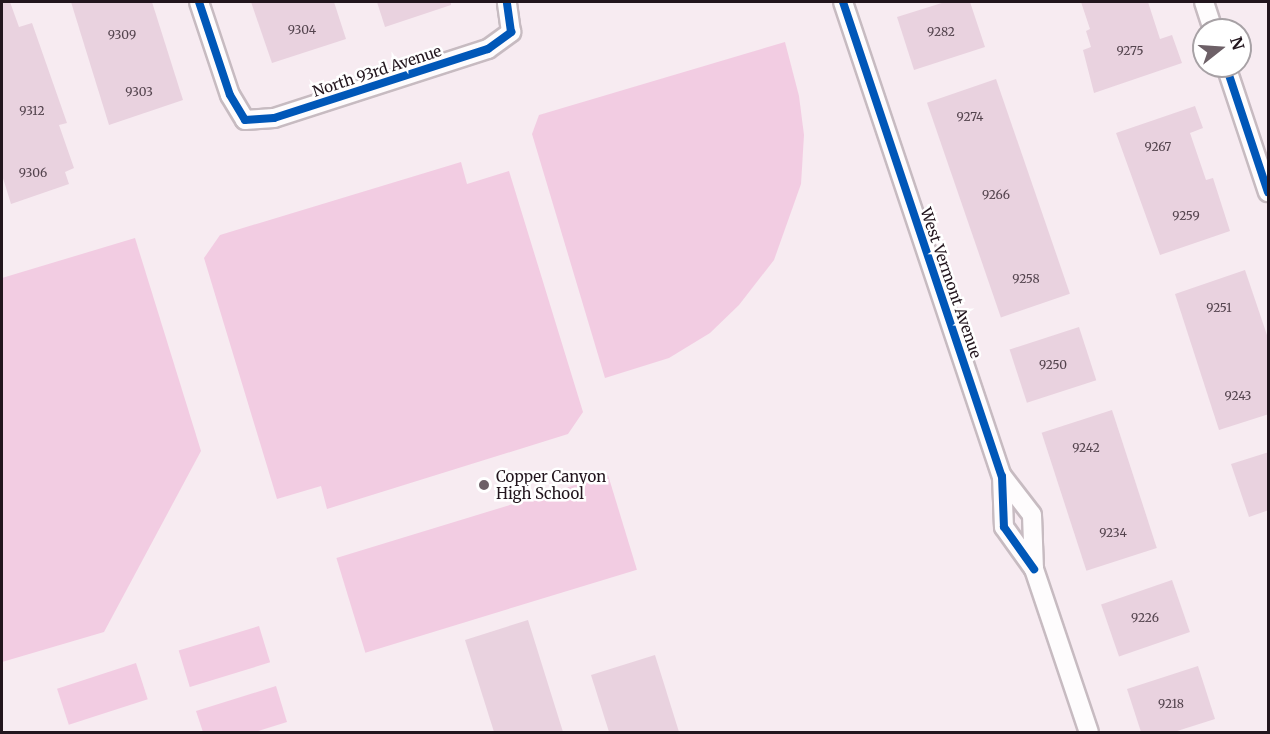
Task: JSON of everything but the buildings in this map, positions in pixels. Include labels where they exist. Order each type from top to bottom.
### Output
[{"type":"street","name":"North 93rd Avenue","points":[[199,2],[230,95],[245,120],[274,118],[488,49],[511,32],[507,2]]},
{"type":"street","name":"West Vermont Avenue","points":[[843,2],[1002,476],[1004,527],[1034,569]]},
{"type":"street","points":[[1204,2],[1210,18]]},
{"type":"street","points":[[1230,78],[1269,192]]},
{"type":"street","name":"West Vermont Avenue","points":[[1002,476],[1032,515],[1034,569],[1089,732]]},
{"type":"shaded area","points":[[785,42],[799,96],[804,135],[801,184],[774,260],[739,305],[710,333],[669,358],[605,378],[532,134],[539,115]]},
{"type":"shaded area","points":[[461,162],[467,184],[509,171],[583,412],[568,434],[327,509],[321,486],[277,499],[204,258],[220,235]]},
{"type":"shaded area","points":[[135,238],[201,451],[104,632],[2,662],[2,278]]},
{"type":"shaded area","points":[[608,475],[637,570],[365,653],[336,558]]},
{"type":"shaded area","points":[[259,626],[270,662],[190,687],[179,651]]},
{"type":"shaded area","points":[[136,663],[148,699],[69,725],[57,689]]},
{"type":"shaded area","points":[[276,686],[287,722],[255,732],[203,732],[196,711]]},
{"type":"cycle path","points":[[199,2],[230,95],[245,120],[274,118],[488,49],[511,32],[507,2]]},
{"type":"cycle path","points":[[843,2],[1002,476],[1004,527],[1034,569]]},
{"type":"cycle path","points":[[1230,78],[1268,192]]},
{"type":"place","name":"Copper Canyon High School","points":[[484,485]]}]
